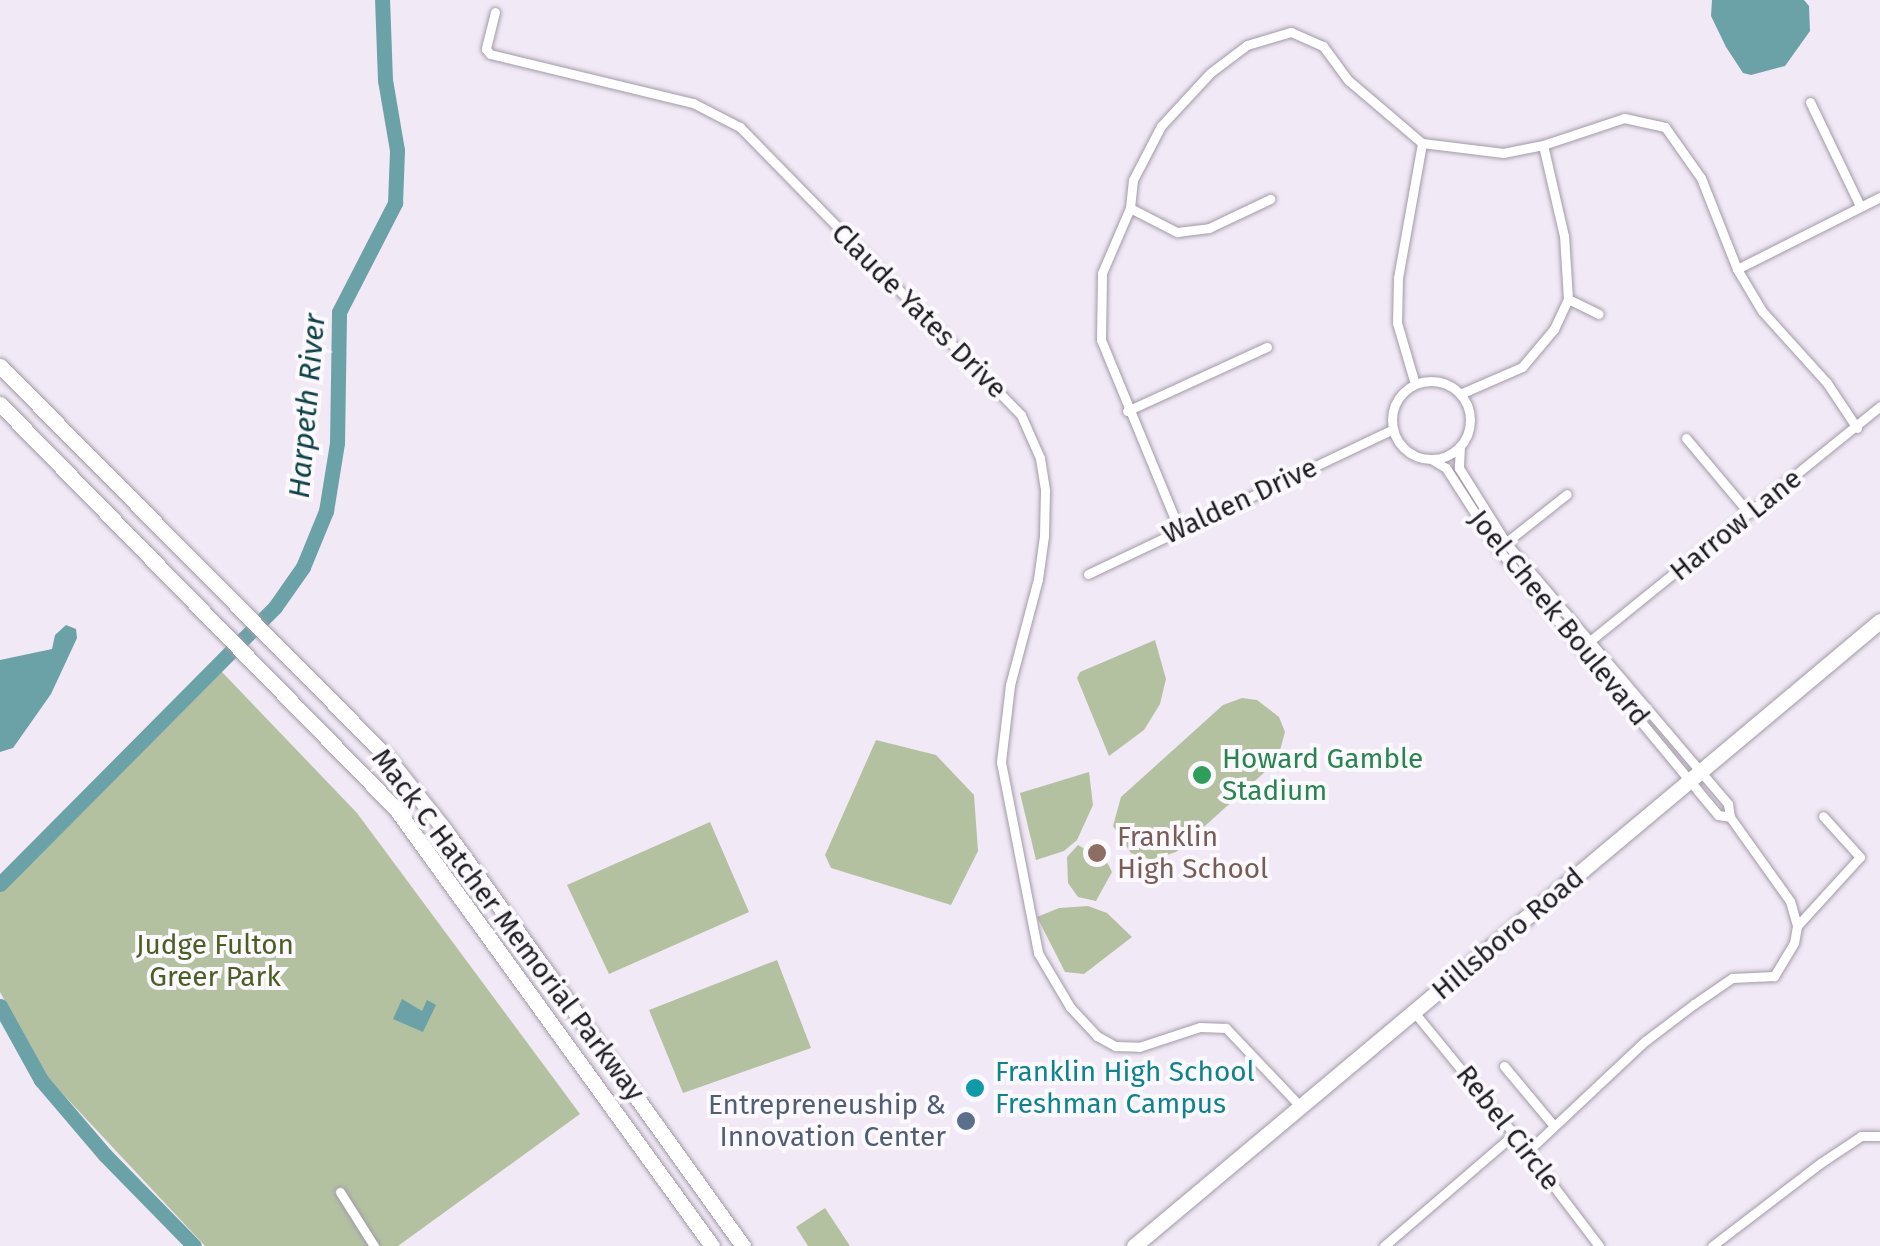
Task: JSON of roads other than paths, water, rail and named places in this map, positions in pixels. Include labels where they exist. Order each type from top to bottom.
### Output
[{"type":"main road","name":"Mack C Hatcher Memorial Parkway","points":[[0,366],[387,757],[444,828],[743,1246]]},
{"type":"main road","name":"Mack C Hatcher Memorial Parkway","points":[[0,404],[370,778],[425,846],[712,1246]]},
{"type":"main road","name":"Hillsboro Road","points":[[1134,1246],[1880,620]]},
{"type":"street","name":"Claude Yates Drive","points":[[495,12],[486,49],[490,54],[694,103],[740,126],[1021,415],[1040,458],[1046,490],[1044,536],[1038,579],[1010,685],[1001,762],[1038,953],[1061,994],[1096,1036],[1115,1046],[1139,1047],[1200,1028],[1226,1028],[1300,1106]]},
{"type":"street","points":[[1178,529],[1101,340],[1102,273],[1130,208],[1132,180],[1162,126],[1188,95],[1247,45],[1291,32],[1323,46],[1348,80],[1422,143],[1503,153],[1544,145],[1624,118],[1664,127],[1701,178],[1737,269],[1762,311],[1826,382],[1858,428]]},
{"type":"street","points":[[1810,102],[1860,206]]},
{"type":"street","points":[[1415,384],[1397,323],[1422,143]]},
{"type":"street","points":[[1460,394],[1522,368],[1554,329],[1568,299],[1564,236],[1544,145]]},
{"type":"street","points":[[1737,269],[1880,197]]},
{"type":"street","points":[[1130,208],[1177,232],[1209,228],[1270,199]]},
{"type":"street","points":[[1568,299],[1599,314]]},
{"type":"street","points":[[1127,411],[1267,348]]},
{"type":"street","points":[[1437,382],[1460,394],[1470,414],[1468,432],[1460,446],[1446,457],[1431,459],[1404,448],[1393,429],[1396,402],[1415,384],[1437,382]]},
{"type":"street","name":"Harrow Lane","points":[[1590,642],[1858,428],[1880,406]]},
{"type":"street","name":"Walden Drive","points":[[1088,574],[1393,429]]},
{"type":"street","points":[[1686,438],[1748,514]]},
{"type":"street","name":"Joel Cheek Boulevard","points":[[1460,446],[1459,468],[1502,546],[1666,732],[1694,775]]},
{"type":"street","name":"Joel Cheek Boulevard","points":[[1431,459],[1446,468],[1502,546],[1657,741],[1694,775]]},
{"type":"street","points":[[1502,546],[1567,494]]},
{"type":"street","points":[[1657,741],[1666,732]]},
{"type":"street","points":[[1528,1151],[1645,1041],[1732,978],[1774,976],[1794,943],[1797,926],[1790,901],[1730,817],[1718,815],[1694,775]]},
{"type":"street","points":[[1797,926],[1860,857],[1824,816]]},
{"type":"street","name":"Rebel Circle","points":[[1414,1012],[1528,1151],[1599,1246]]},
{"type":"street","points":[[1504,1066],[1554,1126]]},
{"type":"street","points":[[1384,1246],[1514,1134]]},
{"type":"street","points":[[1712,1246],[1861,1136],[1880,1136]]},
{"type":"street","points":[[340,1192],[374,1246]]},
{"type":"water","points":[[1712,0],[1804,0],[1809,6],[1810,31],[1785,66],[1751,75],[1743,73],[1711,16]]},
{"type":"water","points":[[66,625],[76,629],[77,638],[51,694],[13,748],[0,752],[0,660],[52,649],[55,635]]},
{"type":"water","points":[[402,999],[422,1011],[427,1000],[436,1005],[423,1032],[393,1019]]},
{"type":"waterway","name":"Harpeth River","points":[[0,884],[275,607],[303,567],[326,511],[337,443],[339,312],[395,203],[397,150],[385,80],[382,0]]},
{"type":"waterway","name":"Harpeth River","points":[[0,1006],[41,1080],[105,1155],[194,1246]]},
{"type":"place","name":"Howard Gamble Stadium","points":[[1202,775]]},
{"type":"place","name":"Franklin High School","points":[[1097,853]]},
{"type":"place","name":"Franklin High School Freshman Campus","points":[[975,1088]]},
{"type":"place","name":"Entrepreneuship & Innovation Center","points":[[966,1121]]},
{"type":"park label","name":"Judge Fulton Greer Park","points":[[215,961]]}]
